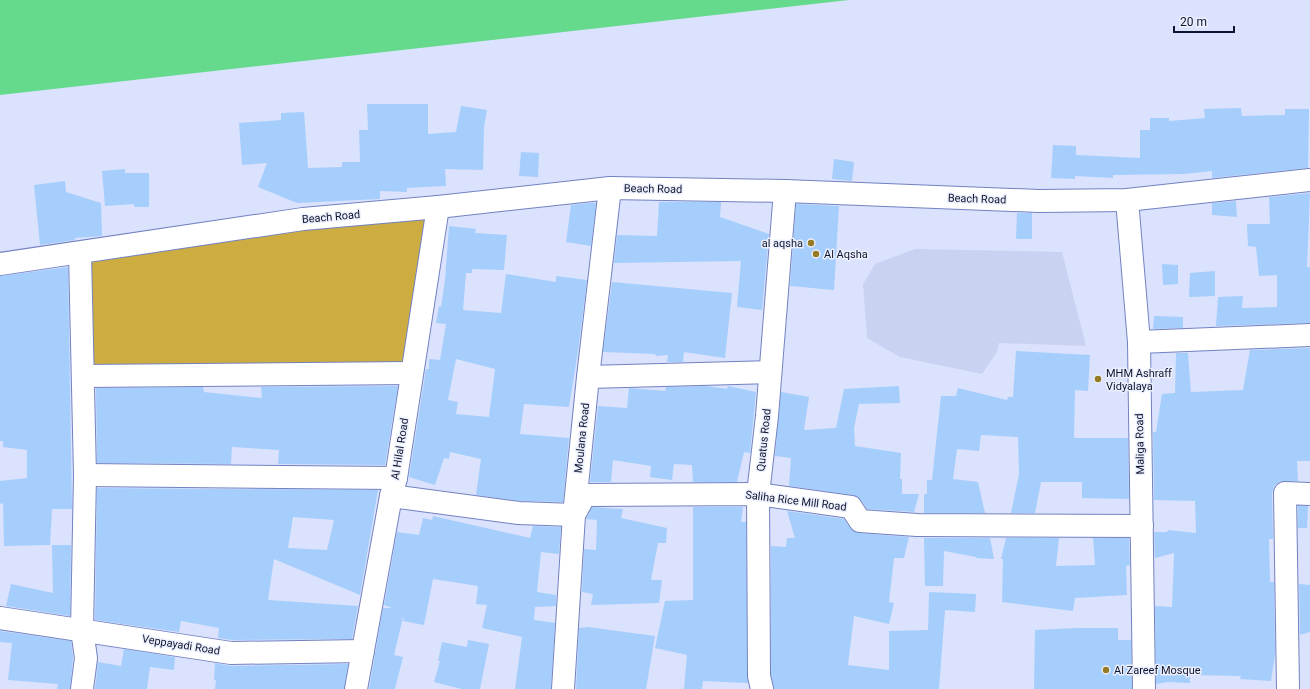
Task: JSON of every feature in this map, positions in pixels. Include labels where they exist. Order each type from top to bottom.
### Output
[{"type":"street","name":"Beach Road","points":[[0,264],[80,254],[303,219],[438,207],[610,188],[785,191],[1039,201],[1127,200],[1310,180]]},
{"type":"street","name":"Moulana Road","points":[[563,689],[574,515],[610,188]]},
{"type":"street","name":"Quatus Road","points":[[762,689],[759,676],[758,494],[785,191]]},
{"type":"street","name":"Maliga Road","points":[[1127,200],[1138,342],[1144,689]]},
{"type":"street","name":"Al Hilal Road","points":[[356,689],[394,487],[438,207]]},
{"type":"street","points":[[80,254],[85,475],[82,630],[86,658],[82,689]]},
{"type":"street","points":[[1138,342],[1310,335]]},
{"type":"street","points":[[588,377],[770,372]]},
{"type":"street","points":[[83,376],[411,373]]},
{"type":"street","points":[[85,475],[394,487],[519,513],[574,515]]},
{"type":"street","points":[[1288,689],[1285,493],[1310,494]]},
{"type":"street","name":"Saliha Rice Mill Road","points":[[574,515],[585,495],[758,494],[852,507],[860,521],[918,525],[1142,526]]},
{"type":"street","name":"Veppayadi Road","points":[[0,618],[231,653],[363,651]]},
{"type":"shaded area","points":[[0,0],[849,0],[0,95]]},
{"type":"shaded area","points":[[438,207],[411,373],[83,376],[80,254]]},
{"type":"shaded area","points":[[915,249],[1062,252],[1086,346],[999,343],[997,352],[982,374],[900,357],[867,338],[863,284],[875,264]]},
{"type":"building","points":[[367,104],[428,104],[428,134],[456,132],[461,106],[487,110],[484,127],[483,170],[445,169],[446,186],[407,188],[407,192],[380,191],[380,199],[297,203],[258,187],[267,163],[242,165],[239,123],[281,120],[281,113],[304,112],[308,168],[342,167],[342,162],[360,162],[359,130],[368,130]]},
{"type":"building","points":[[1241,108],[1242,116],[1285,115],[1285,109],[1309,109],[1308,168],[1212,178],[1212,171],[1184,174],[1113,175],[1113,178],[1075,176],[1075,179],[1051,178],[1053,145],[1076,146],[1076,155],[1140,158],[1140,130],[1150,130],[1150,118],[1169,118],[1169,121],[1205,118],[1204,109]]},
{"type":"building","points":[[521,152],[539,153],[538,177],[519,176]]},
{"type":"building","points":[[834,159],[854,162],[852,181],[832,179]]},
{"type":"building","points":[[125,169],[125,173],[149,173],[149,207],[134,207],[134,204],[105,206],[102,171]]},
{"type":"building","points":[[65,181],[66,192],[101,203],[102,236],[75,238],[75,240],[40,245],[34,185]]},
{"type":"building","points":[[1310,193],[1307,267],[1310,267],[1310,323],[1216,326],[1218,297],[1243,296],[1242,308],[1277,307],[1277,275],[1259,276],[1256,247],[1248,246],[1247,224],[1270,224],[1269,197]]},
{"type":"building","points":[[1236,201],[1237,217],[1212,215],[1212,203]]},
{"type":"building","points":[[659,202],[721,202],[720,217],[769,234],[762,310],[737,307],[741,261],[614,263],[617,235],[657,236]]},
{"type":"building","points":[[596,203],[591,246],[566,242],[571,205]]},
{"type":"building","name":"al aqsha","points":[[796,204],[839,206],[834,290],[790,286]]},
{"type":"building","points":[[1017,213],[1032,213],[1032,239],[1016,239]]},
{"type":"building","points":[[449,226],[476,229],[475,233],[507,235],[504,270],[472,269],[472,273],[466,273],[463,310],[501,313],[506,274],[556,282],[556,276],[587,280],[569,407],[524,404],[520,434],[569,438],[563,502],[520,501],[476,495],[481,459],[450,452],[449,459],[444,458],[435,485],[409,477],[426,369],[429,369],[429,359],[440,360],[446,324],[436,323],[439,306],[441,307],[445,280]],"holes":[[[456,359],[495,369],[489,417],[456,414],[458,402],[448,400]]]},
{"type":"building","points":[[1162,264],[1178,265],[1178,284],[1163,285]]},
{"type":"building","points":[[68,267],[72,509],[52,509],[50,545],[4,546],[3,503],[0,504],[0,481],[27,478],[27,450],[3,447],[3,441],[0,441],[0,276]]},
{"type":"building","points":[[1215,271],[1215,296],[1189,297],[1190,273]]},
{"type":"building","points":[[612,282],[732,293],[725,358],[684,352],[683,362],[667,362],[668,355],[656,356],[655,354],[603,352]]},
{"type":"building","points":[[1154,316],[1183,317],[1183,328],[1153,329]]},
{"type":"building","points":[[1310,348],[1310,461],[1297,461],[1298,481],[1279,482],[1274,486],[1272,493],[1273,539],[1269,539],[1270,582],[1274,582],[1275,654],[1271,681],[1240,679],[1241,676],[1190,675],[1190,683],[1168,682],[1156,684],[1155,606],[1172,607],[1174,553],[1155,558],[1154,532],[1167,532],[1168,530],[1196,533],[1195,501],[1154,500],[1153,432],[1156,432],[1162,394],[1175,393],[1176,353],[1188,353],[1191,392],[1243,390],[1250,350]]},
{"type":"building","points":[[1016,351],[1090,355],[1088,391],[1075,390],[1074,438],[1128,438],[1129,499],[1082,498],[1082,482],[1041,482],[1035,513],[1011,513],[1019,474],[1018,437],[981,435],[979,451],[957,449],[953,479],[978,482],[985,513],[924,513],[924,494],[927,494],[927,480],[932,480],[941,396],[956,396],[958,388],[1007,400],[1008,397],[1013,397]]},
{"type":"building","points":[[398,386],[385,465],[278,464],[279,450],[232,447],[231,464],[97,463],[96,388],[203,387],[204,392],[262,398],[261,387]]},
{"type":"building","points":[[706,386],[727,389],[728,386],[756,392],[750,453],[744,452],[737,482],[693,482],[692,465],[674,464],[672,480],[650,477],[651,466],[613,460],[611,482],[590,482],[598,406],[627,408],[629,388],[665,391],[666,387]]},
{"type":"building","points":[[899,386],[900,403],[859,404],[854,428],[855,446],[901,453],[900,479],[902,479],[902,494],[919,494],[914,512],[867,509],[861,500],[853,495],[789,486],[791,458],[775,456],[781,392],[809,397],[804,430],[836,428],[844,389]]},
{"type":"building","points":[[97,488],[378,490],[360,595],[274,559],[268,600],[358,606],[352,639],[232,640],[218,638],[219,628],[181,621],[179,632],[95,620]],"holes":[[[293,517],[334,520],[327,550],[288,548]]]},
{"type":"building","points":[[1298,506],[1308,506],[1307,528],[1298,528]]},
{"type":"building","points":[[592,507],[623,509],[621,518],[667,528],[666,543],[658,543],[651,580],[662,580],[659,603],[591,605],[593,594],[582,592],[584,549],[596,550],[597,520],[586,519]]},
{"type":"building","points":[[693,507],[743,507],[741,522],[746,522],[748,683],[703,681],[702,689],[684,689],[687,655],[655,648],[665,601],[693,600]]},
{"type":"building","points":[[787,511],[844,519],[850,528],[859,533],[909,537],[904,558],[894,558],[889,602],[894,603],[889,624],[854,616],[848,665],[889,670],[889,631],[928,630],[929,592],[976,594],[975,612],[945,610],[939,689],[774,689],[771,675],[771,546],[786,547],[787,538],[795,538]]},
{"type":"building","points":[[433,516],[530,538],[533,526],[561,527],[559,554],[541,552],[537,592],[556,595],[556,606],[535,607],[534,620],[555,623],[551,689],[515,689],[522,637],[482,628],[487,605],[476,604],[478,586],[433,579],[424,625],[403,621],[404,613],[394,655],[403,657],[395,689],[369,689],[383,608],[392,608],[384,605],[397,532],[419,535],[423,518],[432,520]]},
{"type":"building","points":[[924,538],[990,538],[994,559],[976,558],[944,551],[943,586],[925,586]]},
{"type":"building","points":[[1006,538],[1059,538],[1056,566],[1095,565],[1093,538],[1129,538],[1130,565],[1126,566],[1127,595],[1075,598],[1073,611],[1002,602],[1003,559],[1001,559]]},
{"type":"building","points":[[52,545],[71,545],[70,616],[6,606],[11,584],[53,593]]},
{"type":"building","points":[[1299,584],[1310,585],[1310,632],[1300,635]]},
{"type":"building","points":[[588,627],[655,636],[646,689],[576,689],[579,628]]},
{"type":"building","points":[[1118,628],[1118,640],[1131,640],[1132,689],[1034,689],[1035,630]]},
{"type":"building","points":[[0,631],[71,641],[73,658],[70,689],[57,689],[58,684],[8,680],[12,643],[0,642]]},
{"type":"building","points":[[468,640],[489,644],[480,689],[461,689],[434,682],[440,661],[438,661],[442,642],[467,647]]},
{"type":"building","points":[[124,649],[175,657],[174,670],[150,667],[147,689],[95,689],[98,662],[121,666]]},
{"type":"building","points":[[215,663],[231,666],[348,664],[344,689],[215,689]]},
{"type":"place","name":"al aqsha","points":[[811,243]]},
{"type":"place","name":"Al Aqsha","points":[[816,254]]},
{"type":"place","name":"MHM Ashraff Vidyalaya","points":[[1098,379]]},
{"type":"place","name":"Al Zareef Mosque","points":[[1106,670]]}]
